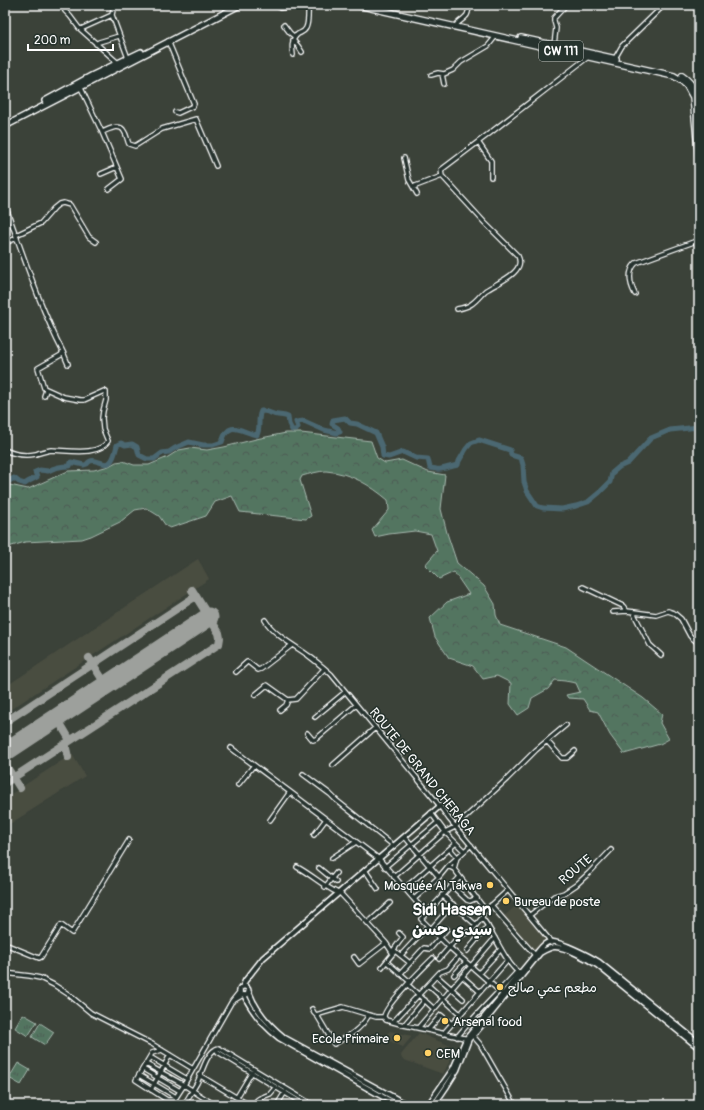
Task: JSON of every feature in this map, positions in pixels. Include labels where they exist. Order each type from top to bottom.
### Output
[{"type":"main road","points":[[5,122],[93,75],[233,5]]},
{"type":"main road","points":[[5,126],[80,86],[240,5]]},
{"type":"main road","name":"CW 111","points":[[358,5],[588,57],[669,71],[679,74],[688,81],[693,87],[699,104]]},
{"type":"main road","name":"CW 111","points":[[376,5],[554,45],[671,75],[680,79],[687,86],[694,100],[699,159]]},
{"type":"street","points":[[114,5],[112,16],[128,58]]},
{"type":"street","points":[[280,8],[286,7],[286,5]]},
{"type":"street","points":[[294,38],[306,28],[308,5]]},
{"type":"street","points":[[457,24],[468,14],[468,8],[470,5]]},
{"type":"street","points":[[554,45],[556,28],[554,18],[566,5]]},
{"type":"street","points":[[614,61],[622,46],[664,5]]},
{"type":"street","points":[[65,11],[79,28],[118,63]]},
{"type":"street","points":[[81,29],[112,16]]},
{"type":"street","points":[[284,25],[302,52]]},
{"type":"street","points":[[96,44],[98,42],[119,36]]},
{"type":"street","points":[[431,75],[439,73],[442,74],[453,70],[461,62],[484,49],[496,36]]},
{"type":"street","points":[[293,55],[294,38]]},
{"type":"street","points":[[168,41],[194,104],[178,114],[175,112]]},
{"type":"street","points":[[457,309],[468,307],[486,289],[502,281],[516,271],[520,260],[518,256],[442,176],[441,170],[444,166],[478,142],[588,57]]},
{"type":"street","points":[[442,74],[444,84]]},
{"type":"street","points":[[80,86],[122,179],[109,189]]},
{"type":"street","points":[[102,132],[115,127],[120,127],[124,130],[129,144],[135,146],[162,129],[196,119],[216,166]]},
{"type":"street","points":[[478,142],[491,161],[491,177]]},
{"type":"street","points":[[404,158],[409,180],[417,194]]},
{"type":"street","points":[[101,174],[117,167]]},
{"type":"street","points":[[413,187],[442,176]]},
{"type":"street","points":[[5,243],[41,223],[59,204],[70,206],[89,237],[96,242]]},
{"type":"street","points":[[5,205],[48,321],[68,364]]},
{"type":"street","points":[[635,294],[630,282],[632,268],[634,265],[638,262],[699,240]]},
{"type":"street","points":[[5,450],[14,454],[24,455],[51,450],[79,452],[93,450],[107,443],[108,439],[103,429],[102,418],[106,400],[106,392],[104,391],[84,400],[78,400],[64,397],[44,388],[38,368],[62,355],[63,352]]},
{"type":"street","points":[[44,396],[46,390]]},
{"type":"street","points":[[583,587],[623,606],[627,611]]},
{"type":"street","points":[[613,612],[627,611],[656,615],[668,611],[674,613],[681,619],[690,636],[699,644]]},
{"type":"street","points":[[633,612],[650,645],[661,655]]},
{"type":"street","name":"ROUTE DE GRAND CHERAGA","points":[[265,620],[270,628],[331,674],[440,806],[455,827],[530,915],[551,941],[552,947]]},
{"type":"street","points":[[236,672],[247,662],[258,670],[261,669],[292,645]]},
{"type":"street","points":[[255,695],[267,684],[288,700],[296,699],[324,669]]},
{"type":"street","points":[[315,718],[345,692]]},
{"type":"street","points":[[280,710],[286,705],[288,700]]},
{"type":"street","points":[[307,734],[313,740],[316,739],[356,705]]},
{"type":"street","points":[[394,877],[445,832],[455,827],[508,779],[536,750],[566,725]]},
{"type":"street","points":[[333,765],[375,728]]},
{"type":"street","points":[[547,741],[564,758],[568,757],[575,751]]},
{"type":"street","points":[[231,748],[378,859],[426,913]]},
{"type":"street","points":[[238,785],[254,765]]},
{"type":"street","points":[[302,774],[330,794],[394,846]]},
{"type":"street","points":[[270,820],[290,792]]},
{"type":"street","points":[[232,1001],[248,994],[247,989],[249,975],[262,958],[440,806]]},
{"type":"street","points":[[431,814],[445,832],[464,851]]},
{"type":"street","points":[[314,835],[326,819]]},
{"type":"street","points":[[385,867],[437,823]]},
{"type":"street","points":[[404,837],[440,877]]},
{"type":"street","points":[[5,944],[39,958],[60,925],[72,933],[129,840]]},
{"type":"street","points":[[332,858],[356,842]]},
{"type":"street","points":[[404,888],[456,843]]},
{"type":"street","points":[[414,899],[440,877],[448,866],[471,845]]},
{"type":"street","points":[[450,849],[457,857]]},
{"type":"street","name":"ROUTE","points":[[530,915],[554,896],[564,893],[576,885],[611,850]]},
{"type":"street","points":[[454,868],[457,857]]},
{"type":"street","points":[[439,959],[459,936],[471,931],[482,918],[484,908],[454,868],[448,866]]},
{"type":"street","points":[[297,867],[311,875],[325,887],[339,893],[386,943],[392,952],[403,937],[399,933]]},
{"type":"street","points":[[318,868],[336,882]]},
{"type":"street","points":[[365,870],[378,889]]},
{"type":"street","points":[[325,887],[336,873]]},
{"type":"street","points":[[460,876],[421,919],[449,947],[503,994]]},
{"type":"street","points":[[451,885],[467,900],[470,901],[477,898]]},
{"type":"street","points":[[483,913],[508,890]]},
{"type":"street","points":[[442,895],[476,925]]},
{"type":"street","points":[[368,923],[390,903]]},
{"type":"street","points":[[401,955],[453,904]]},
{"type":"street","points":[[492,905],[535,955]]},
{"type":"street","points":[[482,918],[508,960],[518,973]]},
{"type":"street","points":[[466,951],[488,926]]},
{"type":"street","points":[[400,974],[424,948],[430,949],[447,929]]},
{"type":"street","points":[[418,1028],[495,938]]},
{"type":"street","points":[[434,1105],[457,1070],[468,1039],[473,1036],[518,973],[546,943],[551,941],[575,949],[599,962],[699,1043]]},
{"type":"street","points":[[354,957],[359,964],[386,943]]},
{"type":"street","points":[[428,1105],[453,1068],[468,1039],[503,994],[540,953],[552,947],[562,948],[597,965],[699,1048]]},
{"type":"street","points":[[479,974],[501,949]]},
{"type":"street","points":[[382,968],[395,951],[410,963]]},
{"type":"street","points":[[393,1022],[440,972],[448,969],[459,956]]},
{"type":"street","points":[[384,1017],[386,1010],[433,958]]},
{"type":"street","points":[[443,1034],[508,960]]},
{"type":"street","points":[[387,962],[434,1009]]},
{"type":"street","points":[[454,975],[466,962]]},
{"type":"street","points":[[5,973],[40,978],[54,985],[68,994],[91,1013],[162,1050],[193,1069]]},
{"type":"street","points":[[437,976],[463,999]]},
{"type":"street","points":[[462,976],[480,992]]},
{"type":"street","points":[[428,985],[460,1014]]},
{"type":"street","points":[[171,1105],[232,1001],[241,988],[247,989]]},
{"type":"street","points":[[247,989],[253,1002],[263,1017],[285,1038],[408,1105]]},
{"type":"street","points":[[240,991],[264,1024],[283,1041],[399,1105]]},
{"type":"street","points":[[457,1037],[474,1017],[503,994]]},
{"type":"street","points":[[404,1025],[425,1000]]},
{"type":"street","points":[[316,1015],[343,1007],[369,1015],[384,1017],[386,1020],[404,1025],[468,1039]]},
{"type":"street","points":[[312,1009],[334,1044],[356,1030],[363,1024],[369,1015]]},
{"type":"street","points":[[428,1030],[441,1015],[452,1024]]},
{"type":"street","points":[[473,1036],[480,1044],[515,1105]]},
{"type":"street","points":[[184,1105],[212,1051],[219,1048],[305,1105]]},
{"type":"street","points":[[216,1049],[276,1087],[313,1105]]},
{"type":"street","points":[[162,1050],[153,1053],[136,1080],[167,1100],[175,1098]]},
{"type":"street","points":[[151,1090],[170,1055]]},
{"type":"street","points":[[150,1057],[187,1079]]},
{"type":"street","points":[[146,1064],[184,1085],[213,1104]]},
{"type":"street","points":[[143,1069],[180,1092]]},
{"type":"street","points":[[237,1097],[252,1072]]},
{"type":"street","points":[[140,1075],[175,1098]]},
{"type":"street","points":[[199,1075],[249,1105]]},
{"type":"street","points":[[254,1105],[257,1100],[270,1094],[276,1087]]},
{"type":"street","points":[[277,1105],[286,1091]]},
{"type":"shaded area","points":[[198,559],[209,579],[5,713],[5,687]]},
{"type":"shaded area","points":[[72,754],[85,776],[5,827],[5,798]]},
{"type":"shaded area","points":[[517,905],[546,939],[533,953],[503,917]]},
{"type":"shaded area","name":"Ecole Primaire","points":[[390,1031],[412,1036],[403,1047],[383,1037]]},
{"type":"shaded area","name":"CEM","points":[[419,1033],[453,1047],[455,1051],[443,1074],[402,1059],[401,1055]]},
{"type":"green space","points":[[286,433],[301,433],[371,441],[377,458],[385,463],[402,460],[428,472],[445,475],[441,509],[457,563],[484,586],[495,604],[496,615],[500,625],[566,647],[643,698],[662,714],[660,723],[669,739],[660,744],[624,754],[610,735],[598,712],[590,710],[583,699],[568,698],[566,695],[580,692],[576,683],[565,681],[555,680],[548,689],[532,698],[529,708],[518,715],[510,704],[511,683],[497,676],[483,679],[473,666],[449,658],[435,637],[430,618],[447,602],[469,594],[454,572],[439,579],[425,565],[437,551],[431,534],[415,531],[375,537],[372,530],[389,510],[388,500],[374,489],[344,474],[326,471],[302,476],[300,480],[311,516],[306,519],[240,512],[232,496],[215,502],[206,516],[170,528],[166,526],[159,516],[146,508],[135,510],[120,522],[82,539],[25,542],[5,548],[5,484],[28,489],[68,471],[94,470],[123,461],[134,465],[149,465],[168,457],[179,450],[190,448],[207,450]]},
{"type":"green space","points":[[23,1014],[37,1022],[28,1036],[15,1028]]},
{"type":"green space","points":[[40,1023],[54,1032],[45,1045],[32,1037]]},
{"type":"green space","points":[[18,1063],[30,1070],[21,1085],[9,1078]]},
{"type":"waterway","points":[[5,478],[9,481],[14,478],[25,484],[37,477],[35,472],[40,470],[48,471],[59,467],[70,466],[71,462],[84,465],[90,461],[97,461],[107,464],[113,458],[117,445],[121,443],[125,445],[132,444],[137,447],[139,455],[147,459],[154,459],[162,453],[169,452],[189,442],[203,445],[213,445],[222,442],[228,430],[232,429],[257,435],[260,414],[261,411],[263,411],[288,417],[292,430],[296,430],[298,427],[296,422],[304,421],[324,430],[337,433],[340,432],[338,428],[332,424],[333,420],[345,418],[350,423],[357,424],[376,433],[382,447],[383,456],[389,457],[403,452],[416,458],[428,459],[430,468],[440,469],[458,465],[466,449],[471,443],[479,440],[510,450],[511,455],[521,458],[524,482],[527,491],[537,506],[543,508],[562,509],[588,502],[610,482],[612,473],[619,467],[628,463],[651,438],[670,430],[699,427]]},
{"type":"taxiway","points":[[5,783],[219,644],[219,633],[192,590]]},
{"type":"taxiway","points":[[5,722],[196,596]]},
{"type":"taxiway","points":[[89,658],[106,685]]},
{"type":"taxiway","points":[[57,718],[70,740]]},
{"type":"taxiway","points":[[65,744],[68,757]]},
{"type":"taxiway","points":[[5,764],[20,788]]},
{"type":"runway","points":[[5,752],[209,617]]},
{"type":"place","name":"Mosquée Al Takwa","points":[[490,885]]},
{"type":"place","name":"Bureau de poste","points":[[506,901]]},
{"type":"place","name":"مطعم عمي صالح","points":[[500,987]]},
{"type":"place","name":"Arsenal food","points":[[445,1021]]},
{"type":"place","name":"Ecole Primaire","points":[[397,1038]]},
{"type":"place","name":"CEM","points":[[428,1053]]},
{"type":"district","name":"Sidi Hassen سيدي حسن","points":[[452,919]]}]
